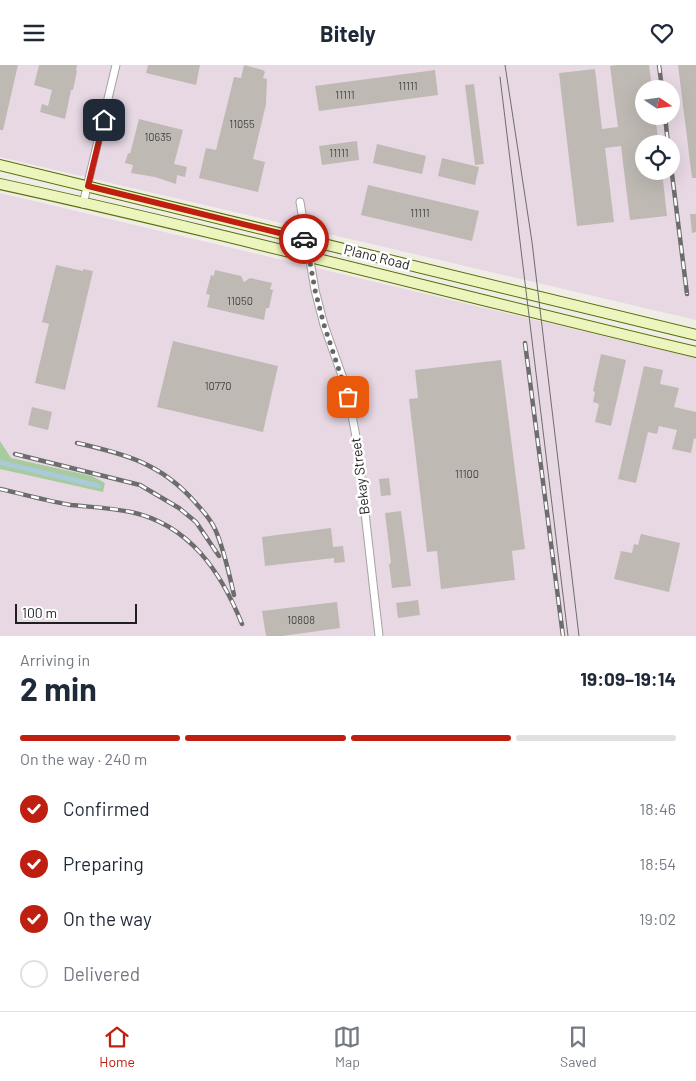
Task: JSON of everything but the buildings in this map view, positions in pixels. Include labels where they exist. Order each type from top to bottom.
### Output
[{"type":"main road","name":"Plano Road","points":[[0,165],[696,335]]},
{"type":"main road","name":"Plano Road","points":[[0,184],[309,257],[696,352]]},
{"type":"street","points":[[83,204],[116,65]]},
{"type":"street","name":"Bekay Street","points":[[300,203],[315,290],[324,325],[352,410],[379,636]]},
{"type":"shaded area","points":[[0,65],[696,65],[696,320],[0,157]]},
{"type":"shaded area","points":[[0,193],[696,358],[696,636],[0,636]]},
{"type":"green space","points":[[0,441],[11,458],[92,476],[105,483],[103,492],[0,469]]},
{"type":"water","points":[[0,460],[98,483],[102,486],[97,488],[0,465]]},
{"type":"tram line","points":[[505,65],[532,242],[579,636]]},
{"type":"tram line","points":[[500,77],[568,636]]},
{"type":"railway","points":[[659,65],[661,80]]},
{"type":"railway","points":[[666,125],[667,135]]},
{"type":"railway","points":[[673,180],[687,294]]},
{"type":"railway","points":[[525,343],[563,636]]},
{"type":"railway","points":[[77,443],[111,451],[141,462],[168,477],[181,488],[206,514],[215,529],[224,553],[234,595]]},
{"type":"railway","points":[[15,454],[140,485],[179,508],[196,522],[219,556]]},
{"type":"railway","points":[[0,489],[71,505],[131,512],[152,518],[170,528],[187,539],[201,553],[224,586],[242,624]]},
{"type":"way so far","points":[[304,239],[306,240],[315,290],[324,325],[348,397]]},
{"type":"route","points":[[104,120],[88,186],[304,239]]}]
